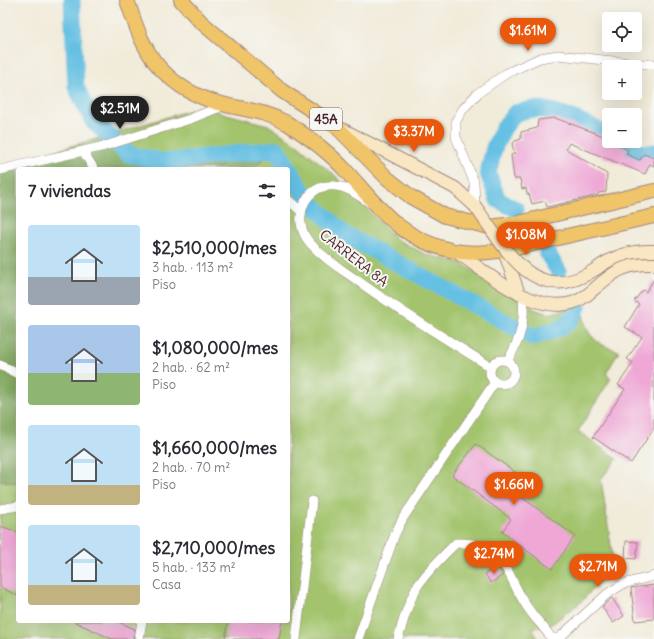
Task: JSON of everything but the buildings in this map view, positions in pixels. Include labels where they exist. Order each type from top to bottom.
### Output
[{"type":"highway","name":"45A","points":[[127,0],[138,31],[151,58],[173,80],[190,92],[225,105],[264,113],[298,130],[346,170],[378,208],[394,223],[414,236],[436,246],[454,251],[482,253],[504,251],[654,216]]},
{"type":"highway","name":"45A","points":[[181,0],[202,22],[282,91],[336,126],[387,178],[411,197],[445,216],[476,225],[489,227],[514,224],[654,191]]},
{"type":"main road","points":[[336,126],[455,188],[475,206],[514,260],[528,274],[536,278],[545,281],[563,283],[585,277],[618,255],[642,250],[654,251]]},
{"type":"main road","points":[[454,251],[523,296],[545,304],[563,305],[575,302],[586,295],[610,274],[642,250]]},
{"type":"main road","points":[[504,251],[523,296]]},
{"type":"main road","points":[[610,274],[632,265],[654,264]]},
{"type":"street","points":[[475,206],[474,182],[456,137],[456,121],[463,109],[478,93],[507,73],[540,58],[558,55],[640,64],[654,64]]},
{"type":"street","points":[[0,170],[105,146],[141,135],[225,105]]},
{"type":"street","points":[[83,151],[93,167]]},
{"type":"street","name":"CARRERA 8A","points":[[378,208],[347,188],[328,186],[315,191],[304,202],[301,211],[300,226],[304,236],[327,258],[375,293],[491,367]]},
{"type":"street","points":[[290,202],[301,211]]},
{"type":"street","points":[[507,361],[518,340],[523,321],[523,296]]},
{"type":"street","points":[[496,361],[507,361],[514,370],[513,378],[503,385],[495,382],[490,376],[491,367],[496,361]]},
{"type":"street","points":[[0,365],[16,373]]},
{"type":"street","points":[[358,639],[394,534],[403,518],[495,382]]},
{"type":"street","points":[[296,639],[312,501]]},
{"type":"street","points":[[0,509],[16,506]]},
{"type":"street","points":[[398,639],[404,617],[418,587],[456,544],[473,543],[497,555],[511,575],[516,589],[530,612],[551,638],[559,638],[609,592],[623,584],[654,576]]},
{"type":"street","points":[[139,639],[142,623]]},
{"type":"green space","points":[[200,107],[268,125],[298,145],[338,178],[396,239],[427,255],[459,262],[536,310],[549,314],[582,305],[587,330],[591,336],[602,345],[619,351],[606,374],[611,378],[578,431],[617,459],[601,479],[615,573],[597,584],[581,602],[549,626],[532,628],[538,639],[0,639],[0,480],[16,483],[16,623],[290,623],[290,167],[253,167],[276,149],[165,162],[128,154],[109,135]]},
{"type":"green space","points":[[109,135],[128,154],[165,162],[277,149],[253,167],[16,167],[16,483],[0,480],[0,167]]},
{"type":"waterway","points":[[72,0],[76,87],[93,121],[128,154],[165,162],[277,149],[288,167]]},
{"type":"waterway","points":[[516,209],[498,200],[488,173],[494,148],[503,129],[515,113],[534,109],[546,110],[564,115],[602,132]]},
{"type":"waterway","points":[[631,148],[645,153],[654,152]]},
{"type":"waterway","points":[[290,170],[308,200],[344,234],[533,337],[565,325],[570,321],[578,307]]},
{"type":"waterway","points":[[547,253],[558,270]]}]
